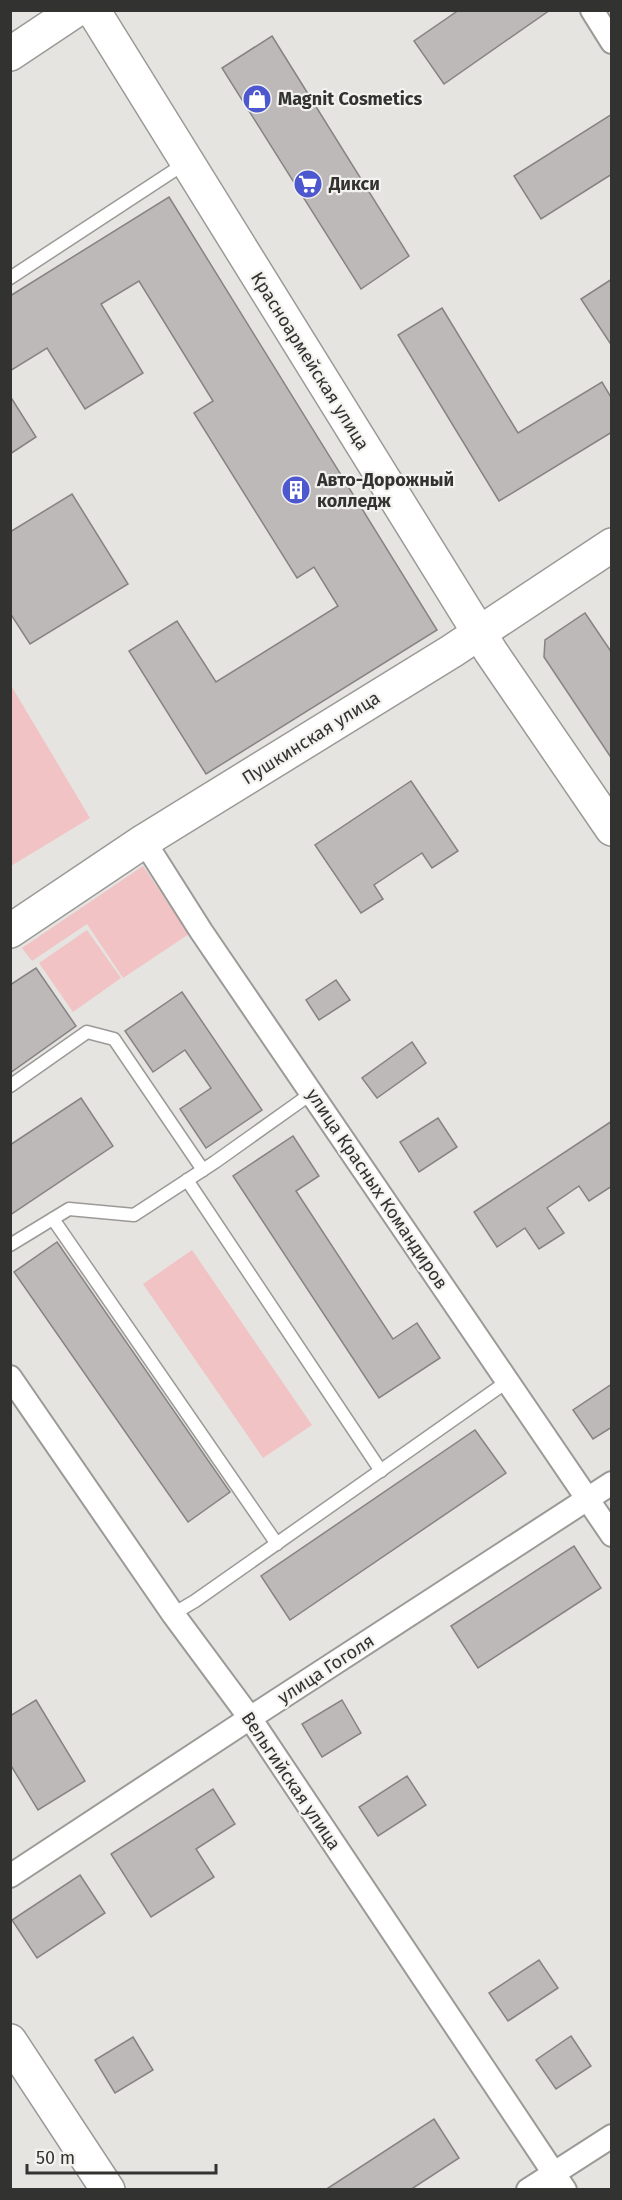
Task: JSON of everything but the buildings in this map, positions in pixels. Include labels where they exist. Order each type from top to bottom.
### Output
[{"type":"main road","points":[[10,54],[76,10]]},
{"type":"main road","name":"Красноармейская улица","points":[[93,10],[479,633],[612,829]]},
{"type":"main road","name":"Пушкинская улица","points":[[10,931],[144,841],[479,633],[612,545]]},
{"type":"main road","points":[[10,2041],[108,2190]]},
{"type":"street","points":[[592,10],[612,42]]},
{"type":"street","name":"улица Красных Командиров","points":[[144,841],[201,931],[612,1535]]},
{"type":"street","name":"Вельгийская улица","points":[[10,1377],[173,1614],[250,1718],[560,2181]]},
{"type":"street","name":"улица Гоголя","points":[[10,1876],[612,1484]]},
{"type":"street","points":[[528,2190],[560,2181],[612,2136]]},
{"type":"lane","points":[[10,278],[187,162]]},
{"type":"lane","points":[[10,1086],[87,1032],[114,1039],[203,1170]]},
{"type":"lane","points":[[10,1245],[69,1209],[134,1215],[203,1170],[312,1093]]},
{"type":"lane","points":[[187,1180],[381,1471]]},
{"type":"lane","points":[[53,1220],[277,1544]]},
{"type":"lane","points":[[173,1614],[277,1544],[508,1381]]},
{"type":"shaded area","points":[[12,687],[90,818],[11,866],[10,688]]},
{"type":"shaded area","points":[[143,866],[189,934],[123,978],[87,924],[32,961],[22,948]]},
{"type":"shaded area","points":[[87,930],[121,978],[73,1012],[39,963]]},
{"type":"shaded area","points":[[192,1250],[312,1425],[263,1458],[143,1284]]},
{"type":"place","name":"Magnit Cosmetics","points":[[257,99]]},
{"type":"place","name":"Дикси","points":[[308,184]]},
{"type":"place","name":"Авто-Дорожный колледж","points":[[296,490]]}]
